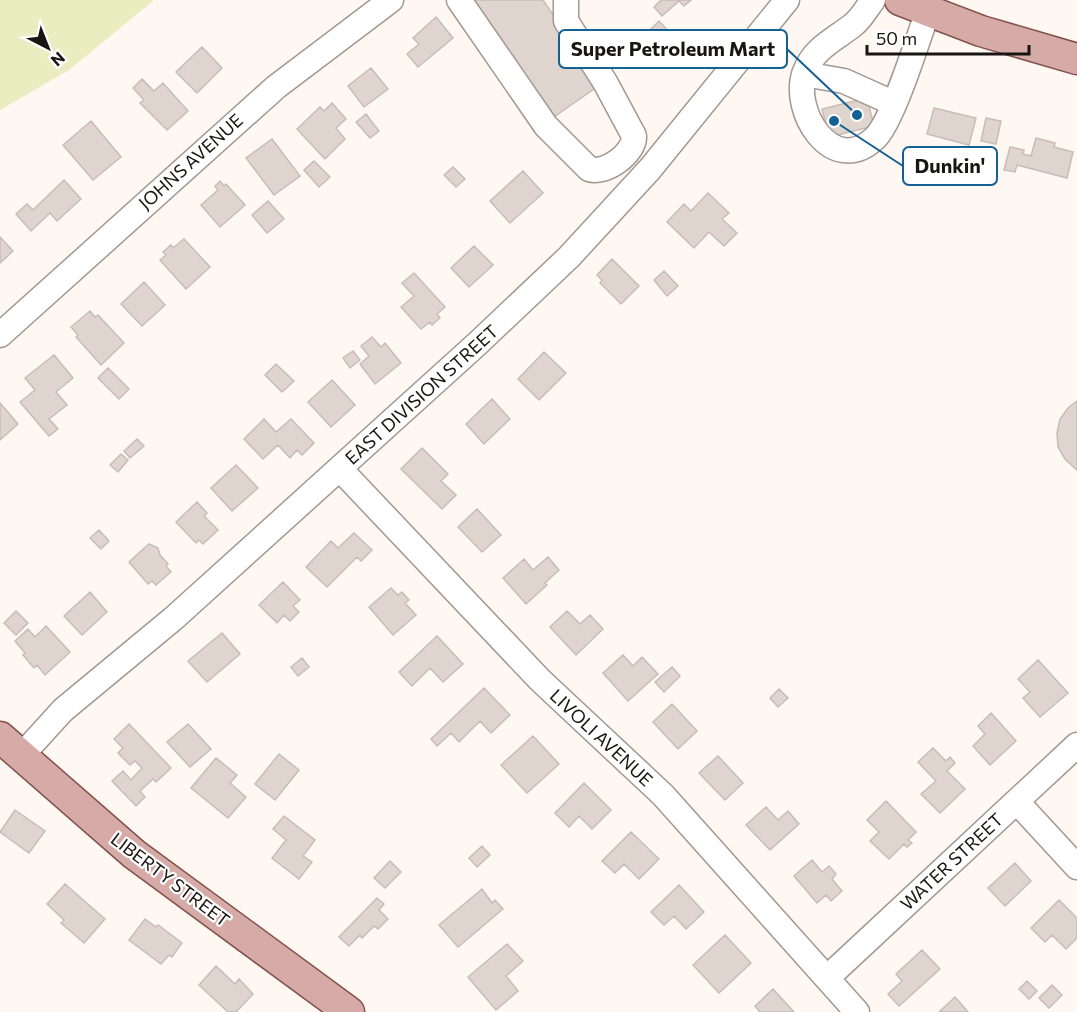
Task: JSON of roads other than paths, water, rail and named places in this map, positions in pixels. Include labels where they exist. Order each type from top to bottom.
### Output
[{"type":"main road","points":[[900,0],[1005,38],[1077,59]]},
{"type":"main road","name":"LIBERTY STREET","points":[[11,746],[134,854],[349,1012]]},
{"type":"street","name":"JOHNS AVENUE","points":[[0,335],[276,87],[391,0]]},
{"type":"street","points":[[459,0],[546,126],[590,169],[595,171],[618,161],[633,146],[634,140],[605,82],[566,21],[566,0]]},
{"type":"street","name":"EAST DIVISION STREET","points":[[11,746],[63,710],[160,630],[501,323],[607,218],[669,147],[787,0]]},
{"type":"street","points":[[873,0],[855,24],[815,52],[804,74],[802,95],[807,115],[824,142],[834,149],[848,151],[861,148],[877,136],[893,103],[928,12]]},
{"type":"street","points":[[804,74],[844,81],[893,103]]},
{"type":"street","name":"LIVOLI AVENUE","points":[[340,469],[540,680],[663,795],[857,1012]]},
{"type":"street","name":"WATER STREET","points":[[827,978],[1077,745]]},
{"type":"street","points":[[1017,802],[1077,867]]},
{"type":"place","name":"Super Petroleum Mart","points":[[857,115]]},
{"type":"place","name":"Dunkin'","points":[[834,121]]}]
